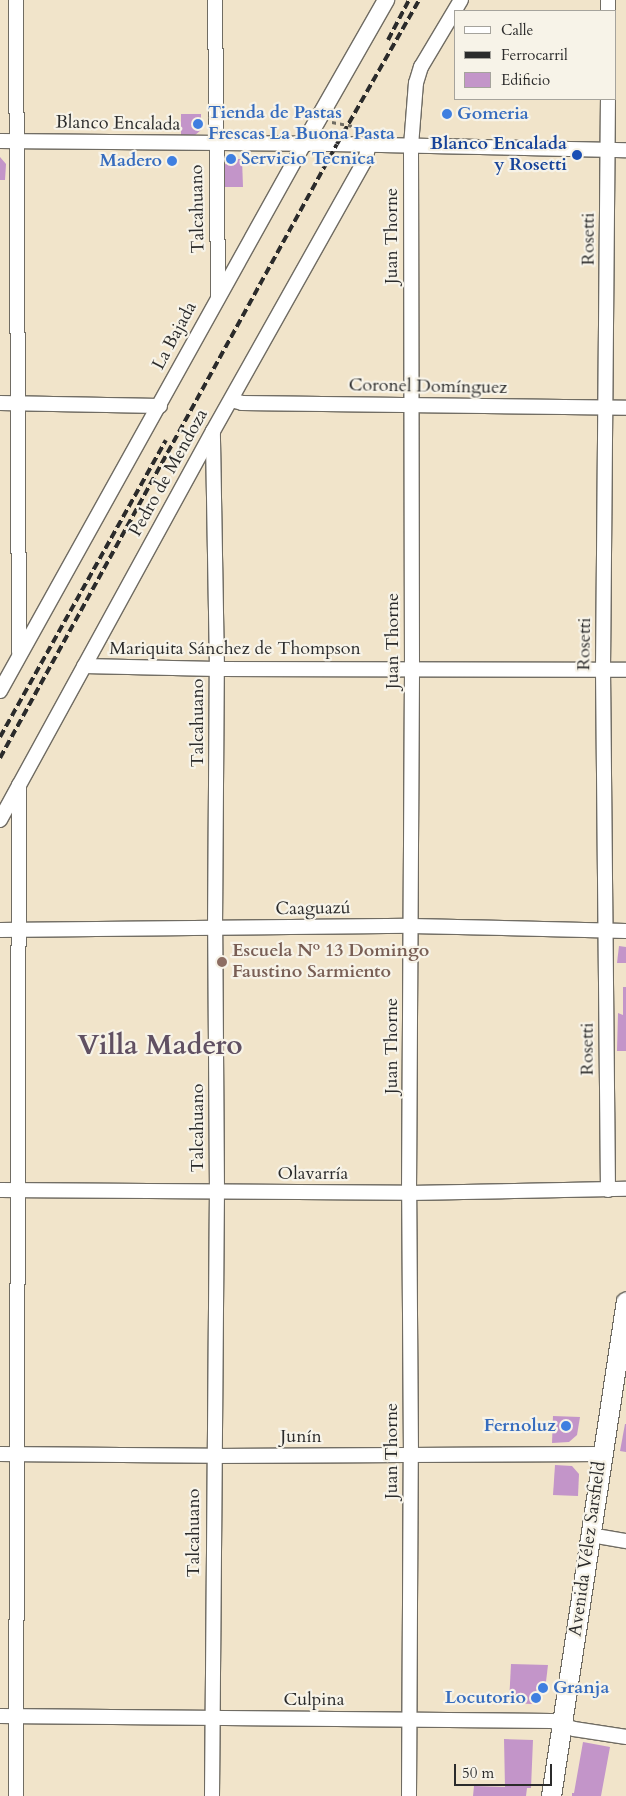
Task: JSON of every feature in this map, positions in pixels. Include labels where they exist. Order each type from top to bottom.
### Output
[{"type":"main road","name":"Avenida Vélez Sarsfield","points":[[551,1796],[602,1454],[623,1342],[626,1302]]},
{"type":"street","points":[[11,661],[17,403],[18,141],[16,0]]},
{"type":"street","name":"Talcahuano","points":[[215,0],[218,297]]},
{"type":"street","name":"La Bajada","points":[[0,691],[11,661],[160,406],[218,297],[386,0]]},
{"type":"street","points":[[411,146],[416,83],[422,68],[454,11]]},
{"type":"street","name":"Rosetti","points":[[608,100],[607,408],[603,669],[608,1190]]},
{"type":"street","name":"Blanco Encalada","points":[[0,141],[626,150]]},
{"type":"street","name":"Pedro de Mendoza","points":[[0,820],[213,431],[365,160],[369,145]]},
{"type":"street","name":"Juan Thorne","points":[[409,1796],[412,1456],[409,1193],[412,668],[411,146]]},
{"type":"street","name":"Coronel Domínguez","points":[[231,400],[242,403],[626,408]]},
{"type":"street","points":[[0,403],[160,406]]},
{"type":"street","name":"Talcahuano","points":[[212,1796],[213,1456],[217,1192],[215,929],[217,669],[213,431]]},
{"type":"street","name":"Mariquita Sánchez de Thompson","points":[[84,666],[217,669],[626,670]]},
{"type":"street","points":[[16,1796],[17,930],[19,785]]},
{"type":"street","name":"Caaguazú","points":[[0,930],[411,926],[626,931]]},
{"type":"street","name":"Olavarría","points":[[0,1190],[409,1193],[626,1189]]},
{"type":"street","name":"Junín","points":[[0,1454],[213,1456],[602,1454]]},
{"type":"street","points":[[591,1535],[626,1541]]},
{"type":"street","name":"Culpina","points":[[0,1716],[552,1721],[562,1725],[626,1737]]},
{"type":"path","points":[[318,118],[357,127]]},
{"type":"building","points":[[181,114],[201,114],[201,130],[194,136],[181,136]]},
{"type":"building","points":[[0,157],[6,164],[5,180],[0,180]]},
{"type":"building","points":[[229,159],[242,159],[243,187],[224,187],[224,166]]},
{"type":"building","points":[[619,946],[626,947],[626,963],[617,963]]},
{"type":"building","points":[[623,987],[626,987],[626,1051],[617,1051],[618,1013],[623,1015]]},
{"type":"building","name":"Fernoluz","points":[[553,1416],[580,1417],[577,1435],[569,1442],[552,1443]]},
{"type":"building","points":[[626,1424],[626,1452],[620,1451]]},
{"type":"building","points":[[555,1465],[572,1466],[579,1474],[578,1496],[553,1495]]},
{"type":"building","points":[[511,1664],[548,1665],[545,1690],[532,1704],[509,1703]]},
{"type":"building","points":[[504,1739],[533,1740],[531,1788],[527,1788],[526,1796],[473,1796],[474,1786],[505,1787]]},
{"type":"building","points":[[583,1742],[610,1747],[601,1796],[572,1796]]},
{"type":"railway","points":[[388,40],[409,0]]},
{"type":"railway","points":[[0,758],[337,144],[419,0]]},
{"type":"railway","points":[[0,737],[166,440]]},
{"type":"place","name":"Gomeria","points":[[447,114]]},
{"type":"place","name":"Tienda de Pastas Frescas La Buona Pasta","points":[[198,124]]},
{"type":"place","name":"Blanco Encalada y Rosetti","points":[[577,155]]},
{"type":"place","name":"Servicio Tecnica","points":[[231,159]]},
{"type":"place","name":"Madero","points":[[172,161]]},
{"type":"place","name":"Escuela Nº 13 Domingo Faustino Sarmiento","points":[[222,962]]},
{"type":"place","name":"Fernoluz","points":[[566,1426]]},
{"type":"place","name":"Granja","points":[[543,1688]]},
{"type":"place","name":"Locutorio","points":[[536,1698]]},
{"type":"district","name":"Villa Madero","points":[[160,1045]]}]
